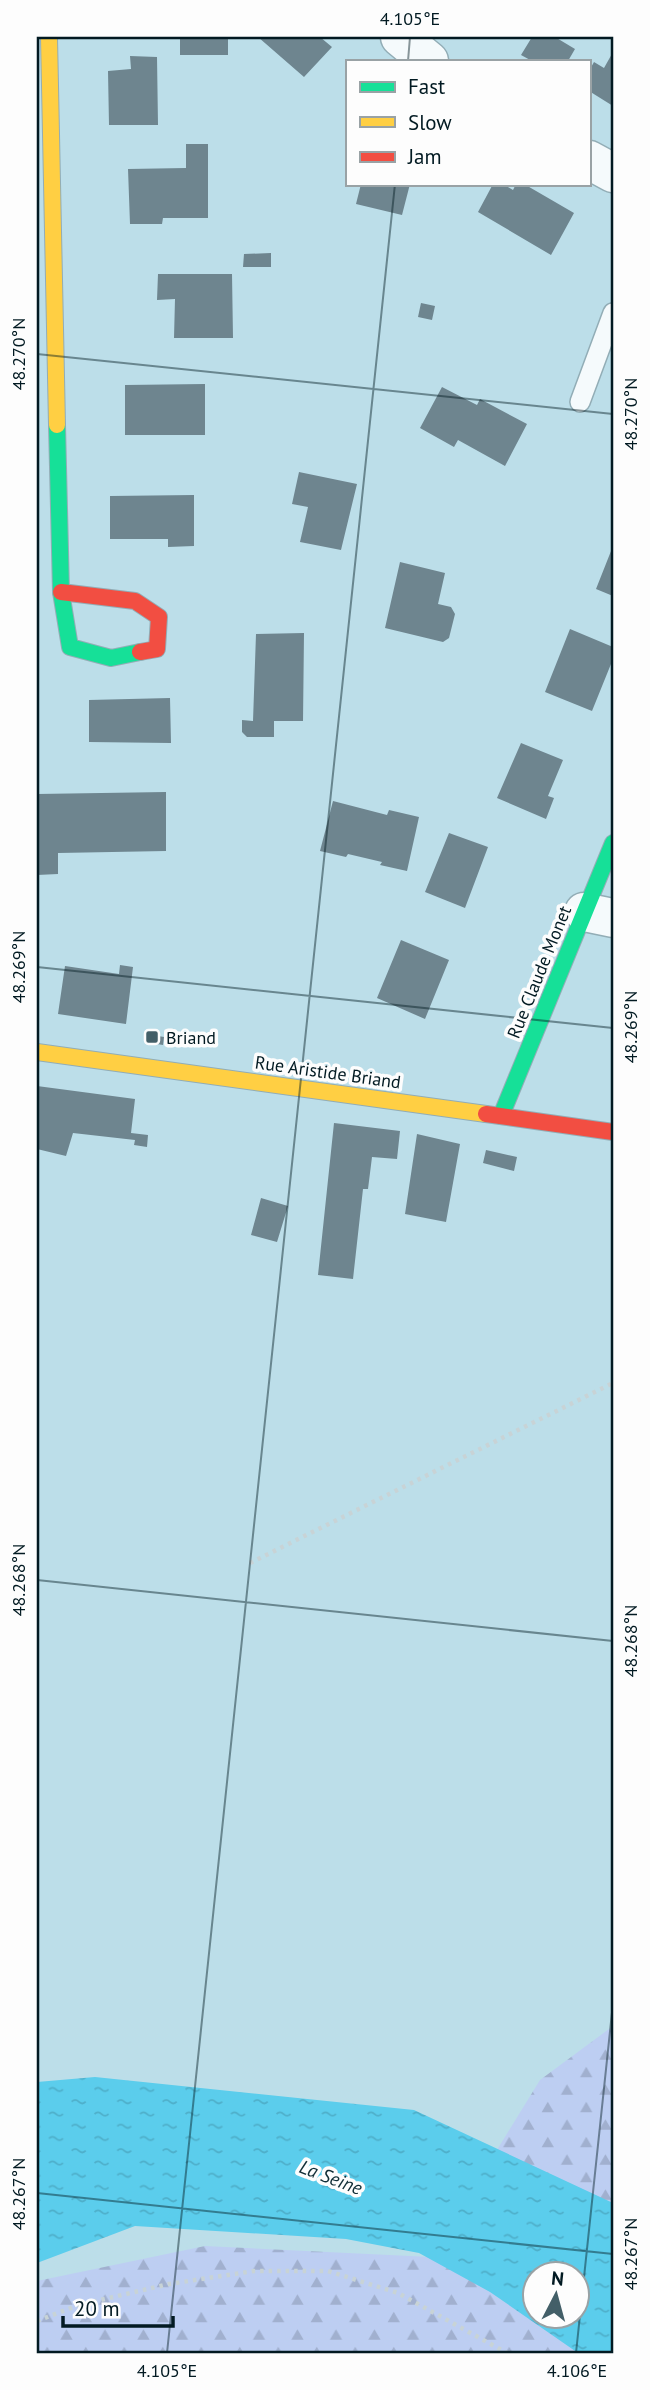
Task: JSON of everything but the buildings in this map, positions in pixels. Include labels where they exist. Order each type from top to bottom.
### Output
[{"type":"street","points":[[49,37],[61,592],[71,647],[111,658],[157,649],[159,617],[135,601],[61,592]]},
{"type":"street","points":[[400,37],[428,60]]},
{"type":"street","points":[[590,161],[613,173]]},
{"type":"street","name":"Rue Claude Monet","points":[[501,1116],[599,915],[613,843]]},
{"type":"street","name":"Rue Aristide Briand","points":[[37,1052],[613,1132]]},
{"type":"lane","points":[[580,402],[613,313]]},
{"type":"path","points":[[250,1563],[613,1383]]},
{"type":"path","points":[[37,2321],[79,2305],[169,2284],[254,2271],[328,2271],[398,2293],[507,2353]]},
{"type":"green space","points":[[613,2026],[613,2353],[37,2353],[37,2281],[205,2246],[431,2257],[540,2080]]},
{"type":"water","name":"La Seine","points":[[95,2077],[414,2110],[613,2203],[613,2353],[578,2353],[545,2330],[590,2330],[590,2260],[520,2260],[520,2313],[490,2292],[419,2253],[346,2239],[135,2226],[37,2263],[37,2082]]},
{"type":"traffic: fast","points":[[57,425],[61,592],[70,647],[111,658],[140,652]]},
{"type":"traffic: fast","points":[[501,1116],[613,843]]},
{"type":"traffic: slow","points":[[49,37],[57,425]]},
{"type":"traffic: slow","points":[[37,1052],[486,1114]]},
{"type":"traffic: jam","points":[[61,592],[135,601],[159,617],[157,649],[140,652]]},
{"type":"traffic: jam","points":[[486,1114],[613,1132]]},
{"type":"place","name":"Briand","points":[[152,1037]]}]
